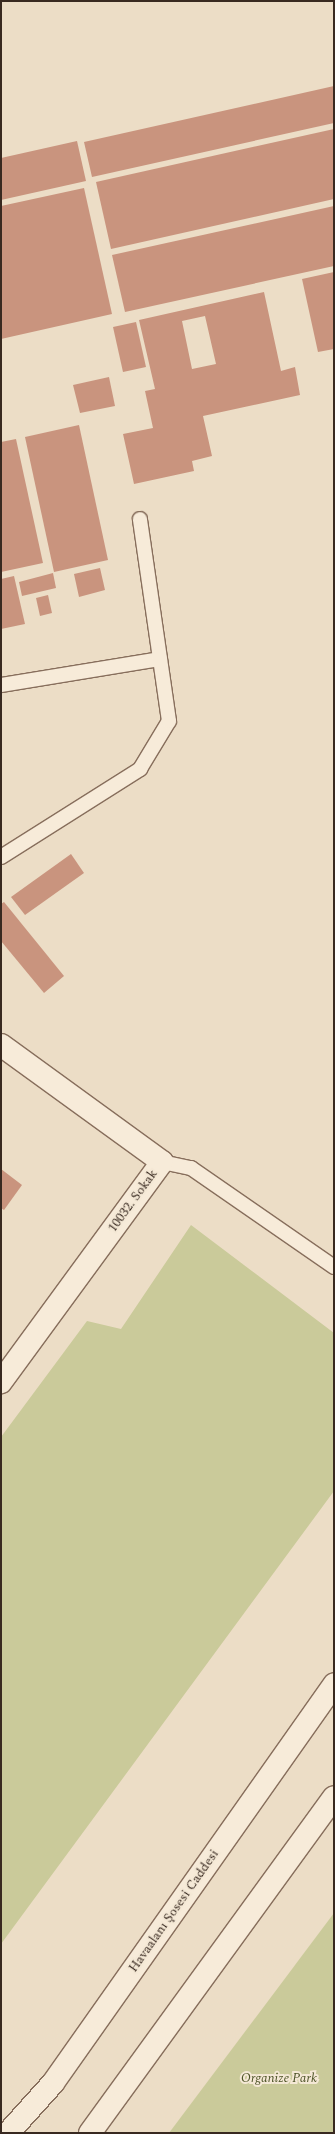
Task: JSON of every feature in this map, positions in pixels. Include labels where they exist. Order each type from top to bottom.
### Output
[{"type":"street","name":"10032. Sokak","points":[[1,1044],[162,1162],[1,1382]]},
{"type":"street","name":"Havaalanı Şosesi Caddesi","points":[[8,2133],[53,2083],[334,1684]]},
{"type":"street","points":[[90,2133],[334,1797]]},
{"type":"lane","points":[[1,858],[140,769],[169,722],[140,519]]},
{"type":"lane","points":[[1,685],[160,659]]},
{"type":"lane","points":[[162,1162],[191,1168],[334,1267]]},
{"type":"green space","points":[[191,1225],[334,1333],[334,1491],[1,1944],[1,1437],[87,1321],[121,1329]]},
{"type":"green space","name":"Organize Park","points":[[334,1913],[334,2133],[169,2133]]},
{"type":"building","points":[[334,86],[334,123],[92,177],[84,142]]},
{"type":"building","points":[[334,129],[334,199],[111,249],[96,182]]},
{"type":"building","points":[[77,141],[86,181],[1,200],[1,158]]},
{"type":"building","points":[[84,188],[112,314],[1,339],[1,206]]},
{"type":"building","points":[[334,206],[334,266],[125,312],[112,255]]},
{"type":"building","points":[[334,272],[334,349],[318,352],[302,279]]},
{"type":"building","points":[[264,292],[281,371],[295,367],[300,395],[203,416],[212,456],[192,461],[194,471],[134,484],[123,434],[153,428],[145,391],[155,389],[139,320]],"holes":[[[205,316],[216,364],[192,369],[182,321]]]},
{"type":"building","points":[[136,322],[146,367],[123,372],[113,327]]},
{"type":"building","points":[[109,377],[115,406],[80,413],[73,385]]},
{"type":"building","points":[[79,425],[108,560],[54,572],[25,437]]},
{"type":"building","points":[[16,439],[43,563],[1,572],[1,442]]},
{"type":"building","points":[[100,568],[105,590],[79,597],[74,574]]},
{"type":"building","points":[[53,573],[56,588],[22,596],[19,582]]},
{"type":"building","points":[[14,576],[25,624],[1,629],[1,579]]},
{"type":"building","points":[[48,595],[52,613],[40,616],[36,598]]},
{"type":"building","points":[[71,854],[84,873],[25,915],[11,897]]},
{"type":"building","points":[[4,902],[64,976],[44,993],[1,941],[1,904]]},
{"type":"building","points":[[1,1169],[22,1185],[4,1210],[1,1208]]}]
